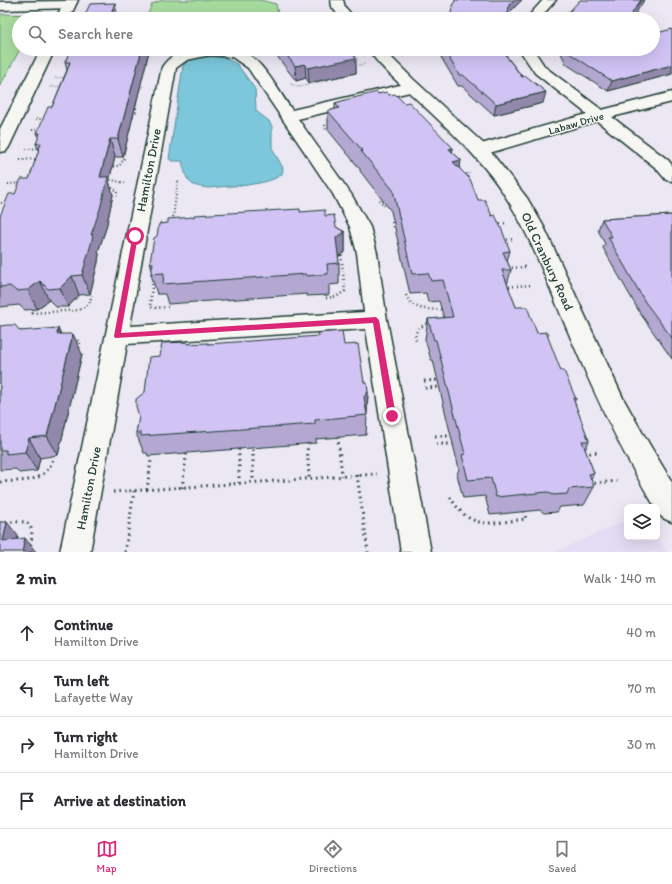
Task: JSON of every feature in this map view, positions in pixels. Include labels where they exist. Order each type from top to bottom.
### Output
[{"type":"street","points":[[337,0],[339,7],[343,12]]},
{"type":"street","points":[[539,12],[550,0]]},
{"type":"street","points":[[0,6],[71,2]]},
{"type":"street","points":[[66,12],[71,2]]},
{"type":"street","points":[[0,147],[45,56]]},
{"type":"street","name":"Hamilton Drive","points":[[75,552],[168,67],[173,60],[181,56]]},
{"type":"street","name":"Hamilton Drive","points":[[242,56],[253,65],[342,194],[360,227],[367,253],[376,320],[416,552]]},
{"type":"street","name":"Old Cranbury Road","points":[[370,56],[407,82],[480,150],[517,198],[534,227],[619,419],[653,480],[672,508]]},
{"type":"street","points":[[531,56],[540,70],[662,164],[672,176]]},
{"type":"street","points":[[284,110],[407,82]]},
{"type":"street","name":"Labaw Drive","points":[[480,150],[598,116],[672,98]]},
{"type":"street","points":[[117,336],[376,320]]},
{"type":"path","points":[[353,66],[370,56]]},
{"type":"path","points":[[54,78],[71,77]]},
{"type":"path","points":[[287,81],[292,85],[299,86],[328,80],[327,79]]},
{"type":"path","points":[[132,92],[140,90],[143,85]]},
{"type":"path","points":[[49,87],[64,86]]},
{"type":"path","points":[[130,106],[136,108],[136,113]]},
{"type":"path","points":[[36,119],[48,119]]},
{"type":"path","points":[[32,130],[46,129]]},
{"type":"path","points":[[26,149],[45,148]]},
{"type":"path","points":[[108,168],[115,168],[120,165],[125,157]]},
{"type":"path","points":[[20,160],[44,159]]},
{"type":"path","points":[[462,176],[470,173]]},
{"type":"path","points":[[105,179],[130,183]]},
{"type":"path","points":[[172,223],[178,181]]},
{"type":"path","points":[[8,184],[23,183]]},
{"type":"path","points":[[106,185],[112,187],[117,192],[117,196]]},
{"type":"path","points":[[379,200],[385,206],[393,208]]},
{"type":"path","points":[[1,203],[14,202]]},
{"type":"path","points":[[393,227],[392,221],[397,216]]},
{"type":"path","points":[[138,225],[177,222]]},
{"type":"path","points":[[491,224],[507,223]]},
{"type":"path","points":[[500,240],[514,239]]},
{"type":"path","points":[[326,298],[336,297],[345,291],[340,253]]},
{"type":"path","points":[[503,269],[525,267]]},
{"type":"path","points":[[154,271],[150,306],[153,308],[168,307]]},
{"type":"path","points":[[505,287],[532,285]]},
{"type":"path","points":[[33,309],[32,313],[79,310],[89,304],[92,295]]},
{"type":"path","points":[[406,295],[410,304],[417,308],[432,310],[451,308]]},
{"type":"path","points":[[416,340],[415,336],[418,329],[426,323],[432,321]]},
{"type":"path","points":[[538,335],[551,334]]},
{"type":"path","points":[[70,337],[76,338],[80,342],[78,354]]},
{"type":"path","points":[[424,381],[445,380]]},
{"type":"path","points":[[425,388],[447,387]]},
{"type":"path","points":[[435,436],[457,436]]},
{"type":"path","points":[[338,437],[342,476]]},
{"type":"path","points":[[253,442],[253,482]]},
{"type":"path","points":[[307,443],[309,478]]},
{"type":"path","points":[[436,444],[459,444]]},
{"type":"path","points":[[182,488],[187,449]]},
{"type":"path","points":[[238,483],[239,449]]},
{"type":"path","points":[[578,454],[600,452]]},
{"type":"path","points":[[0,482],[36,479],[41,477],[49,470],[53,458]]},
{"type":"path","points":[[147,490],[151,460]]},
{"type":"path","points":[[86,494],[384,473]]},
{"type":"path","points":[[357,474],[368,552]]},
{"type":"path","points":[[581,485],[617,481]]},
{"type":"path","points":[[125,552],[134,491]]},
{"type":"path","points":[[450,497],[463,516],[469,520],[480,523],[526,519],[523,506]]},
{"type":"path","points":[[0,523],[22,521],[31,524],[34,528],[34,533],[30,550]]},
{"type":"shaded area","points":[[624,521],[624,540],[660,540],[667,552],[556,552]]},
{"type":"green space","points":[[162,0],[260,0],[276,4],[278,12],[149,12],[152,4]]},
{"type":"green space","points":[[0,14],[12,14],[12,56],[16,56],[0,86]]},
{"type":"water","points":[[202,57],[225,58],[237,64],[255,89],[256,111],[269,121],[272,127],[272,148],[283,168],[282,174],[275,178],[247,185],[209,188],[196,186],[187,178],[182,161],[172,161],[169,159],[183,66],[189,60]]},
{"type":"building","points":[[455,0],[514,0],[509,5],[508,12],[451,12]]},
{"type":"building","points":[[580,0],[641,0],[633,12],[569,12]]},
{"type":"building","points":[[115,3],[112,12],[86,12],[90,4]]},
{"type":"building","points":[[672,29],[672,65],[612,81],[574,56],[660,56],[660,32]]},
{"type":"building","points":[[68,56],[140,56],[118,139],[110,139],[100,177],[108,177],[100,209],[91,235],[93,235],[91,244],[82,275],[72,276],[60,288],[48,289],[40,281],[28,290],[16,291],[10,286],[0,287],[0,216],[9,194],[15,194],[21,179],[29,179],[41,143],[36,144],[40,133],[37,133],[48,107],[52,107],[67,71],[70,62],[65,62]]},
{"type":"building","points":[[287,56],[354,56],[356,58],[308,68],[305,64],[295,66]]},
{"type":"building","points":[[448,56],[507,56],[522,77],[526,76],[546,92],[496,104],[463,75],[459,75]]},
{"type":"building","points":[[377,92],[378,94],[386,92],[389,95],[395,94],[404,103],[409,102],[453,148],[449,149],[461,160],[453,162],[470,179],[478,200],[485,200],[492,216],[495,215],[510,251],[503,252],[511,270],[502,270],[516,307],[527,307],[537,333],[546,332],[561,371],[564,371],[576,399],[573,398],[589,441],[582,441],[594,473],[589,474],[594,487],[569,489],[567,494],[553,495],[548,492],[496,497],[491,478],[468,480],[462,455],[465,454],[436,340],[434,340],[428,319],[453,317],[443,280],[431,281],[428,273],[412,274],[393,190],[361,151],[362,150],[328,111],[339,108],[335,103]]},
{"type":"building","points":[[300,209],[300,212],[325,210],[325,216],[334,215],[336,227],[345,232],[336,238],[339,263],[327,264],[328,274],[306,276],[306,274],[163,284],[164,273],[151,274],[153,263],[150,262],[154,238],[157,236],[159,224],[168,223],[168,219],[194,217],[194,215]]},
{"type":"building","points":[[672,215],[672,338],[645,302],[608,237],[612,237],[602,219]]},
{"type":"building","points":[[15,325],[20,331],[58,328],[57,334],[73,334],[47,436],[29,438],[25,452],[6,454],[6,450],[0,450],[0,326]]},
{"type":"building","points":[[342,331],[344,345],[358,344],[364,382],[367,383],[368,392],[364,397],[367,415],[315,420],[315,424],[141,436],[141,433],[136,433],[139,417],[136,399],[145,392],[149,357],[160,356],[162,343],[187,342],[187,344],[208,344],[319,336],[318,333]]},
{"type":"building","points":[[0,522],[7,522],[3,541],[25,538],[22,552],[0,552]]},
{"type":"route","points":[[135,236],[117,336],[376,320],[392,416]]}]
